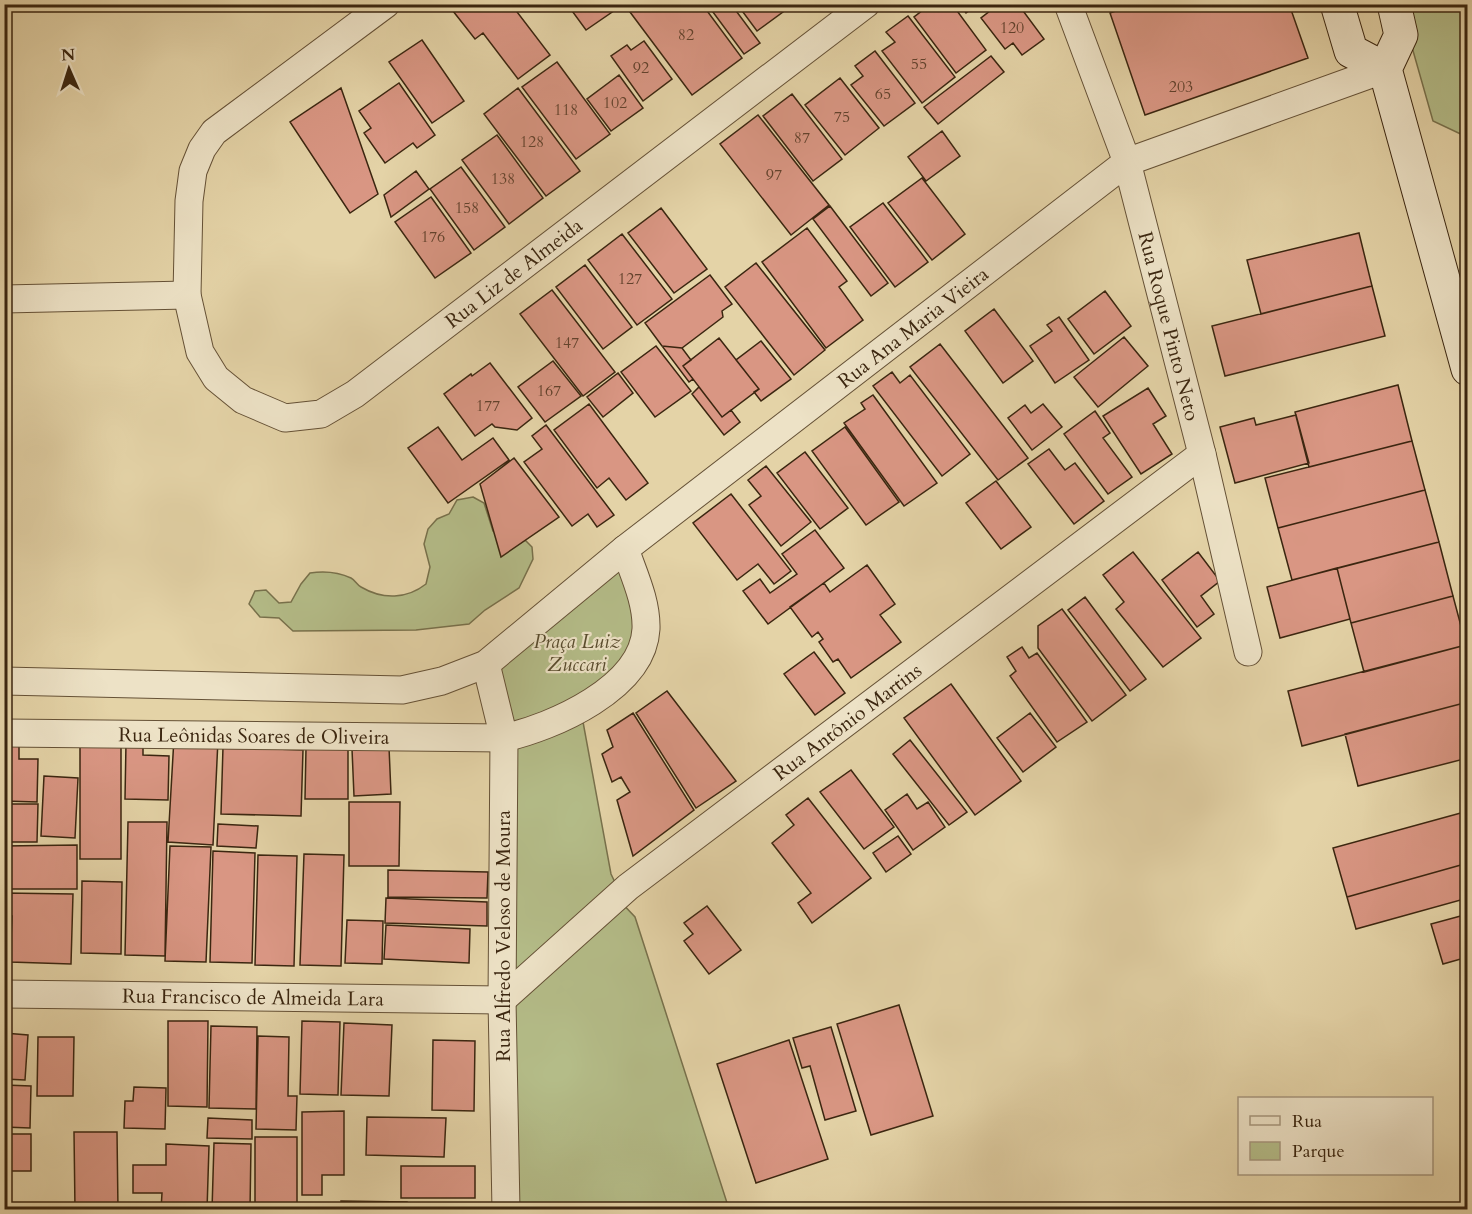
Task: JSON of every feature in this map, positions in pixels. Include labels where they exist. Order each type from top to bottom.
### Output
[{"type":"main road","points":[[1337,4],[1351,51],[1384,69]]},
{"type":"main road","points":[[1394,4],[1401,35],[1384,69],[1467,369]]},
{"type":"street","name":"Rua Liz de Almeida","points":[[386,4],[214,132],[202,149],[193,171],[189,201],[187,295],[200,352],[216,378],[243,399],[285,418],[321,414],[355,394],[866,4]]},
{"type":"street","name":"Rua Roque Pinto Neto","points":[[1068,4],[1127,162],[1202,454],[1248,652]]},
{"type":"street","name":"Rua Ana Maria Vieira","points":[[486,664],[625,549],[1127,162],[1384,69]]},
{"type":"street","points":[[4,299],[187,295]]},
{"type":"street","name":"Rua Antônio Martins","points":[[502,1000],[628,886],[1202,454]]},
{"type":"street","name":"Rua Leônidas Soares de Oliveira","points":[[4,733],[504,738],[529,732],[595,700],[615,684],[639,656],[646,630],[644,607],[625,549]]},
{"type":"street","points":[[4,681],[402,690],[442,681],[486,664]]},
{"type":"street","name":"Rua Alfredo Veloso de Moura","points":[[486,664],[504,738],[502,1000],[506,1209]]},
{"type":"street","name":"Rua Francisco de Almeida Lara","points":[[4,994],[502,1000]]},
{"type":"green space","points":[[1400,5],[1467,5],[1467,137],[1433,121]]},
{"type":"green space","points":[[473,497],[484,503],[493,531],[523,538],[532,547],[533,559],[519,588],[485,610],[469,624],[416,630],[293,631],[279,618],[260,617],[249,604],[255,591],[266,590],[279,603],[291,602],[301,584],[310,573],[315,572],[330,572],[346,576],[369,591],[386,596],[411,593],[426,584],[430,567],[424,544],[428,529],[437,519],[449,514],[457,500]]},
{"type":"green space","name":"Praça Luiz Zuccari","points":[[622,561],[635,601],[636,641],[606,685],[510,729],[492,666]]},
{"type":"green space","points":[[581,711],[611,874],[622,897],[617,898],[635,917],[729,1209],[515,1209],[509,741]]},
{"type":"building","points":[[461,4],[511,4],[550,55],[518,79],[483,33],[475,39],[453,11]]},
{"type":"building","points":[[567,4],[616,4],[618,8],[586,30]]},
{"type":"building","points":[[639,4],[702,4],[742,58],[692,95],[630,12]]},
{"type":"building","points":[[707,4],[731,4],[760,43],[744,54]]},
{"type":"building","points":[[737,4],[784,4],[787,9],[757,31]]},
{"type":"building","points":[[931,4],[952,4],[986,50],[956,73],[914,17]]},
{"type":"building","points":[[960,4],[978,4],[966,13]]},
{"type":"building","points":[[999,4],[1018,4],[1044,39],[1022,55],[1013,43],[1005,49],[981,18]]},
{"type":"building","points":[[1135,4],[1289,4],[1308,58],[1145,115],[1110,13]]},
{"type":"building","points":[[908,16],[955,77],[922,103],[882,51],[895,42],[886,32]]},
{"type":"building","points":[[422,40],[464,101],[432,123],[389,62]]},
{"type":"building","points":[[644,41],[672,79],[643,101],[611,56],[627,45],[631,50]]},
{"type":"building","points":[[875,51],[915,103],[884,126],[851,85],[863,76],[855,66]]},
{"type":"building","points":[[991,56],[1004,72],[938,124],[924,107]]},
{"type":"building","points":[[557,62],[610,134],[576,159],[522,87]]},
{"type":"building","points":[[619,75],[643,108],[611,131],[587,99]]},
{"type":"building","points":[[840,78],[879,128],[845,155],[805,105]]},
{"type":"building","points":[[399,83],[435,135],[417,148],[413,143],[385,163],[364,133],[371,128],[359,111]]},
{"type":"building","points":[[341,88],[378,194],[350,213],[290,122]]},
{"type":"building","points":[[518,88],[580,171],[546,196],[484,114]]},
{"type":"building","points":[[792,94],[842,159],[813,181],[763,116]]},
{"type":"building","points":[[758,115],[829,205],[791,235],[720,144]]},
{"type":"building","points":[[942,131],[960,156],[926,181],[908,157]]},
{"type":"building","points":[[497,135],[543,198],[509,224],[462,160]]},
{"type":"building","points":[[461,167],[505,227],[474,250],[430,189]]},
{"type":"building","points":[[416,171],[429,189],[391,217],[384,195]]},
{"type":"building","points":[[922,178],[965,234],[932,260],[888,203]]},
{"type":"building","points":[[431,197],[471,253],[435,278],[395,222]]},
{"type":"building","points":[[883,203],[928,262],[895,287],[850,227]]},
{"type":"building","points":[[830,206],[888,283],[871,296],[813,219]]},
{"type":"building","points":[[661,208],[707,269],[674,293],[628,233]]},
{"type":"building","points":[[807,228],[847,281],[839,287],[863,320],[826,348],[762,262]]},
{"type":"building","points":[[1359,233],[1372,286],[1261,314],[1247,260]]},
{"type":"building","points":[[622,234],[672,299],[637,325],[588,260]]},
{"type":"building","points":[[756,263],[825,350],[794,375],[725,287]]},
{"type":"building","points":[[585,265],[632,327],[603,349],[556,287]]},
{"type":"building","points":[[710,275],[732,304],[722,311],[723,317],[682,348],[662,346],[645,323]]},
{"type":"building","points":[[1372,286],[1385,336],[1225,376],[1212,326]]},
{"type":"building","points":[[552,290],[615,372],[583,396],[520,314]]},
{"type":"building","points":[[1105,291],[1131,326],[1094,354],[1068,319]]},
{"type":"building","points":[[994,309],[1033,361],[1003,383],[965,331]]},
{"type":"building","points":[[1059,317],[1089,360],[1055,383],[1030,346],[1052,331],[1047,325]]},
{"type":"building","points":[[1124,337],[1148,366],[1098,407],[1074,377]]},
{"type":"building","points":[[719,338],[759,389],[722,417],[683,366]]},
{"type":"building","points":[[761,341],[791,379],[761,401],[754,392],[759,389],[736,360]]},
{"type":"building","points":[[940,344],[1028,458],[998,480],[910,367]]},
{"type":"building","points":[[656,346],[691,391],[655,417],[621,372]]},
{"type":"building","points":[[662,346],[682,348],[691,360],[683,366],[693,379],[689,382]]},
{"type":"building","points":[[553,361],[581,396],[545,422],[518,387]]},
{"type":"building","points":[[490,363],[532,418],[517,430],[495,427],[492,424],[475,436],[444,394]]},
{"type":"building","points":[[892,372],[900,383],[910,375],[970,454],[942,476],[873,386]]},
{"type":"building","points":[[618,373],[633,393],[603,417],[587,397]]},
{"type":"building","points":[[1398,385],[1412,441],[1309,467],[1295,412]]},
{"type":"building","points":[[699,387],[722,417],[731,410],[740,422],[724,435],[692,394]]},
{"type":"building","points":[[1148,388],[1166,416],[1153,424],[1172,454],[1141,474],[1103,416]]},
{"type":"building","points":[[873,395],[937,483],[904,506],[844,423],[865,409],[861,403]]},
{"type":"building","points":[[589,404],[648,483],[626,500],[609,478],[597,488],[554,430]]},
{"type":"building","points":[[1043,404],[1062,427],[1032,450],[1008,418],[1025,405],[1031,413]]},
{"type":"building","points":[[1095,411],[1110,433],[1103,438],[1132,477],[1108,494],[1064,434]]},
{"type":"building","points":[[1296,415],[1309,463],[1235,483],[1220,427],[1254,418],[1256,425]]},
{"type":"building","points":[[546,425],[614,515],[597,527],[588,514],[572,526],[524,462],[542,449],[532,436]]},
{"type":"building","points":[[438,427],[462,460],[493,438],[509,460],[448,503],[408,448]]},
{"type":"building","points":[[845,427],[899,502],[866,525],[812,451]]},
{"type":"building","points":[[1412,441],[1425,490],[1278,528],[1265,478]]},
{"type":"building","points":[[1049,449],[1065,470],[1075,463],[1104,501],[1074,524],[1028,464]]},
{"type":"building","points":[[805,452],[848,508],[820,529],[777,473]]},
{"type":"building","points":[[514,458],[559,517],[501,557],[480,484]]},
{"type":"building","points":[[766,466],[811,522],[781,546],[749,505],[761,496],[748,480]]},
{"type":"building","points":[[996,481],[1031,527],[1001,549],[966,503]]},
{"type":"building","points":[[1425,490],[1439,542],[1292,580],[1278,528]]},
{"type":"building","points":[[731,494],[791,571],[774,584],[758,564],[737,580],[693,523]]},
{"type":"building","points":[[815,530],[844,568],[768,624],[743,591],[760,579],[770,593],[797,574],[782,554]]},
{"type":"building","points":[[1439,542],[1453,596],[1351,623],[1337,568]]},
{"type":"building","points":[[1133,552],[1201,638],[1163,667],[1116,609],[1124,602],[1103,575]]},
{"type":"building","points":[[1198,552],[1220,581],[1201,596],[1214,614],[1197,627],[1162,580]]},
{"type":"building","points":[[867,565],[895,604],[880,615],[901,642],[851,678],[838,659],[833,662],[819,642],[823,639],[818,632],[812,637],[790,607],[824,583],[830,592]]},
{"type":"building","points":[[1337,568],[1350,619],[1280,638],[1267,587]]},
{"type":"building","points":[[1453,596],[1466,645],[1364,672],[1351,623]]},
{"type":"building","points":[[1085,597],[1146,679],[1130,691],[1068,610]]},
{"type":"building","points":[[1062,609],[1126,695],[1092,721],[1038,648],[1038,626]]},
{"type":"building","points":[[1466,645],[1468,702],[1302,746],[1288,691]]},
{"type":"building","points":[[1022,647],[1029,658],[1037,653],[1087,722],[1057,742],[1010,676],[1016,671],[1007,657]]},
{"type":"building","points":[[814,652],[845,693],[815,715],[784,674]]},
{"type":"building","points":[[951,684],[1021,781],[975,815],[904,718]]},
{"type":"building","points":[[667,691],[736,781],[696,808],[636,713]]},
{"type":"building","points":[[1468,702],[1468,758],[1358,786],[1345,734]]},
{"type":"building","points":[[633,713],[694,810],[633,856],[617,800],[630,792],[621,777],[612,782],[602,754],[613,747],[607,730]]},
{"type":"building","points":[[1030,713],[1056,747],[1023,772],[997,738]]},
{"type":"building","points":[[121,735],[121,859],[80,859],[80,736]]},
{"type":"building","points":[[174,738],[218,740],[213,845],[168,842]]},
{"type":"building","points":[[910,740],[967,812],[949,825],[893,754]]},
{"type":"building","points":[[4,741],[19,741],[19,759],[38,759],[37,802],[4,801]]},
{"type":"building","points":[[126,743],[143,743],[143,755],[169,756],[168,800],[125,799]]},
{"type":"building","points":[[223,747],[303,750],[301,816],[221,814]]},
{"type":"building","points":[[389,747],[391,794],[354,796],[352,749]]},
{"type":"building","points":[[306,748],[348,748],[348,799],[305,799]]},
{"type":"building","points":[[851,770],[894,827],[864,849],[820,792]]},
{"type":"building","points":[[44,776],[78,778],[75,838],[41,836]]},
{"type":"building","points":[[907,794],[917,809],[928,802],[945,827],[913,850],[885,810]]},
{"type":"building","points":[[808,798],[871,878],[812,923],[798,903],[811,893],[772,843],[794,825],[786,815]]},
{"type":"building","points":[[349,802],[400,802],[399,866],[349,866]]},
{"type":"building","points":[[4,804],[38,804],[37,842],[4,842]]},
{"type":"building","points":[[1468,811],[1468,863],[1347,897],[1333,848]]},
{"type":"building","points":[[128,822],[167,822],[165,956],[125,955]]},
{"type":"building","points":[[218,824],[258,826],[256,848],[217,846]]},
{"type":"building","points":[[898,836],[911,854],[886,872],[873,853]]},
{"type":"building","points":[[77,845],[77,889],[4,889],[4,846]]},
{"type":"building","points":[[170,846],[211,847],[206,962],[165,961]]},
{"type":"building","points":[[213,851],[255,853],[252,963],[210,962]]},
{"type":"building","points":[[304,854],[344,855],[341,966],[300,965]]},
{"type":"building","points":[[258,855],[297,856],[294,966],[255,965]]},
{"type":"building","points":[[1468,863],[1468,898],[1356,929],[1347,897]]},
{"type":"building","points":[[388,870],[488,872],[487,898],[388,897]]},
{"type":"building","points":[[82,881],[122,882],[121,954],[81,953]]},
{"type":"building","points":[[4,893],[73,894],[71,964],[10,962],[12,916],[4,916]]},
{"type":"building","points":[[386,898],[487,902],[487,926],[385,923]]},
{"type":"building","points":[[707,906],[741,950],[709,974],[684,941],[693,934],[684,923]]},
{"type":"building","points":[[1468,914],[1468,957],[1443,964],[1431,924]]},
{"type":"building","points":[[347,920],[383,921],[382,964],[345,963]]},
{"type":"building","points":[[386,925],[470,929],[469,963],[384,959]]},
{"type":"building","points":[[899,1005],[933,1116],[871,1135],[837,1024]]},
{"type":"building","points":[[168,1021],[208,1021],[207,1107],[168,1106]]},
{"type":"building","points":[[302,1021],[340,1022],[338,1095],[300,1094]]},
{"type":"building","points":[[344,1023],[392,1025],[389,1096],[341,1095]]},
{"type":"building","points":[[211,1026],[257,1027],[256,1109],[209,1108]]},
{"type":"building","points":[[831,1027],[856,1111],[825,1120],[810,1066],[802,1068],[793,1038]]},
{"type":"building","points":[[4,1033],[28,1035],[25,1080],[4,1079]]},
{"type":"building","points":[[258,1036],[289,1037],[288,1096],[297,1096],[296,1130],[256,1129]]},
{"type":"building","points":[[38,1037],[74,1037],[73,1096],[37,1096]]},
{"type":"building","points":[[433,1040],[475,1041],[474,1111],[432,1110]]},
{"type":"building","points":[[789,1040],[828,1159],[756,1183],[717,1064]]},
{"type":"building","points":[[4,1085],[31,1086],[30,1128],[4,1127]]},
{"type":"building","points":[[134,1087],[166,1088],[165,1129],[124,1128],[125,1101],[133,1101]]},
{"type":"building","points":[[344,1111],[344,1175],[322,1175],[322,1195],[302,1195],[302,1112]]},
{"type":"building","points":[[367,1117],[446,1118],[444,1157],[366,1155]]},
{"type":"building","points":[[208,1118],[252,1120],[252,1139],[207,1138]]},
{"type":"building","points":[[74,1132],[117,1132],[118,1210],[75,1210]]},
{"type":"building","points":[[4,1134],[31,1134],[31,1171],[4,1171]]},
{"type":"building","points":[[255,1137],[297,1137],[297,1210],[255,1210]]},
{"type":"building","points":[[214,1143],[251,1144],[250,1210],[212,1210]]},
{"type":"building","points":[[166,1144],[209,1146],[207,1210],[161,1210],[162,1193],[133,1193],[133,1165],[166,1165]]},
{"type":"building","points":[[401,1166],[475,1166],[475,1198],[401,1198]]},
{"type":"building","points":[[341,1201],[407,1202],[407,1210],[341,1210]]},
{"type":"building","points":[[458,1207],[458,1210],[410,1210],[410,1208]]}]
